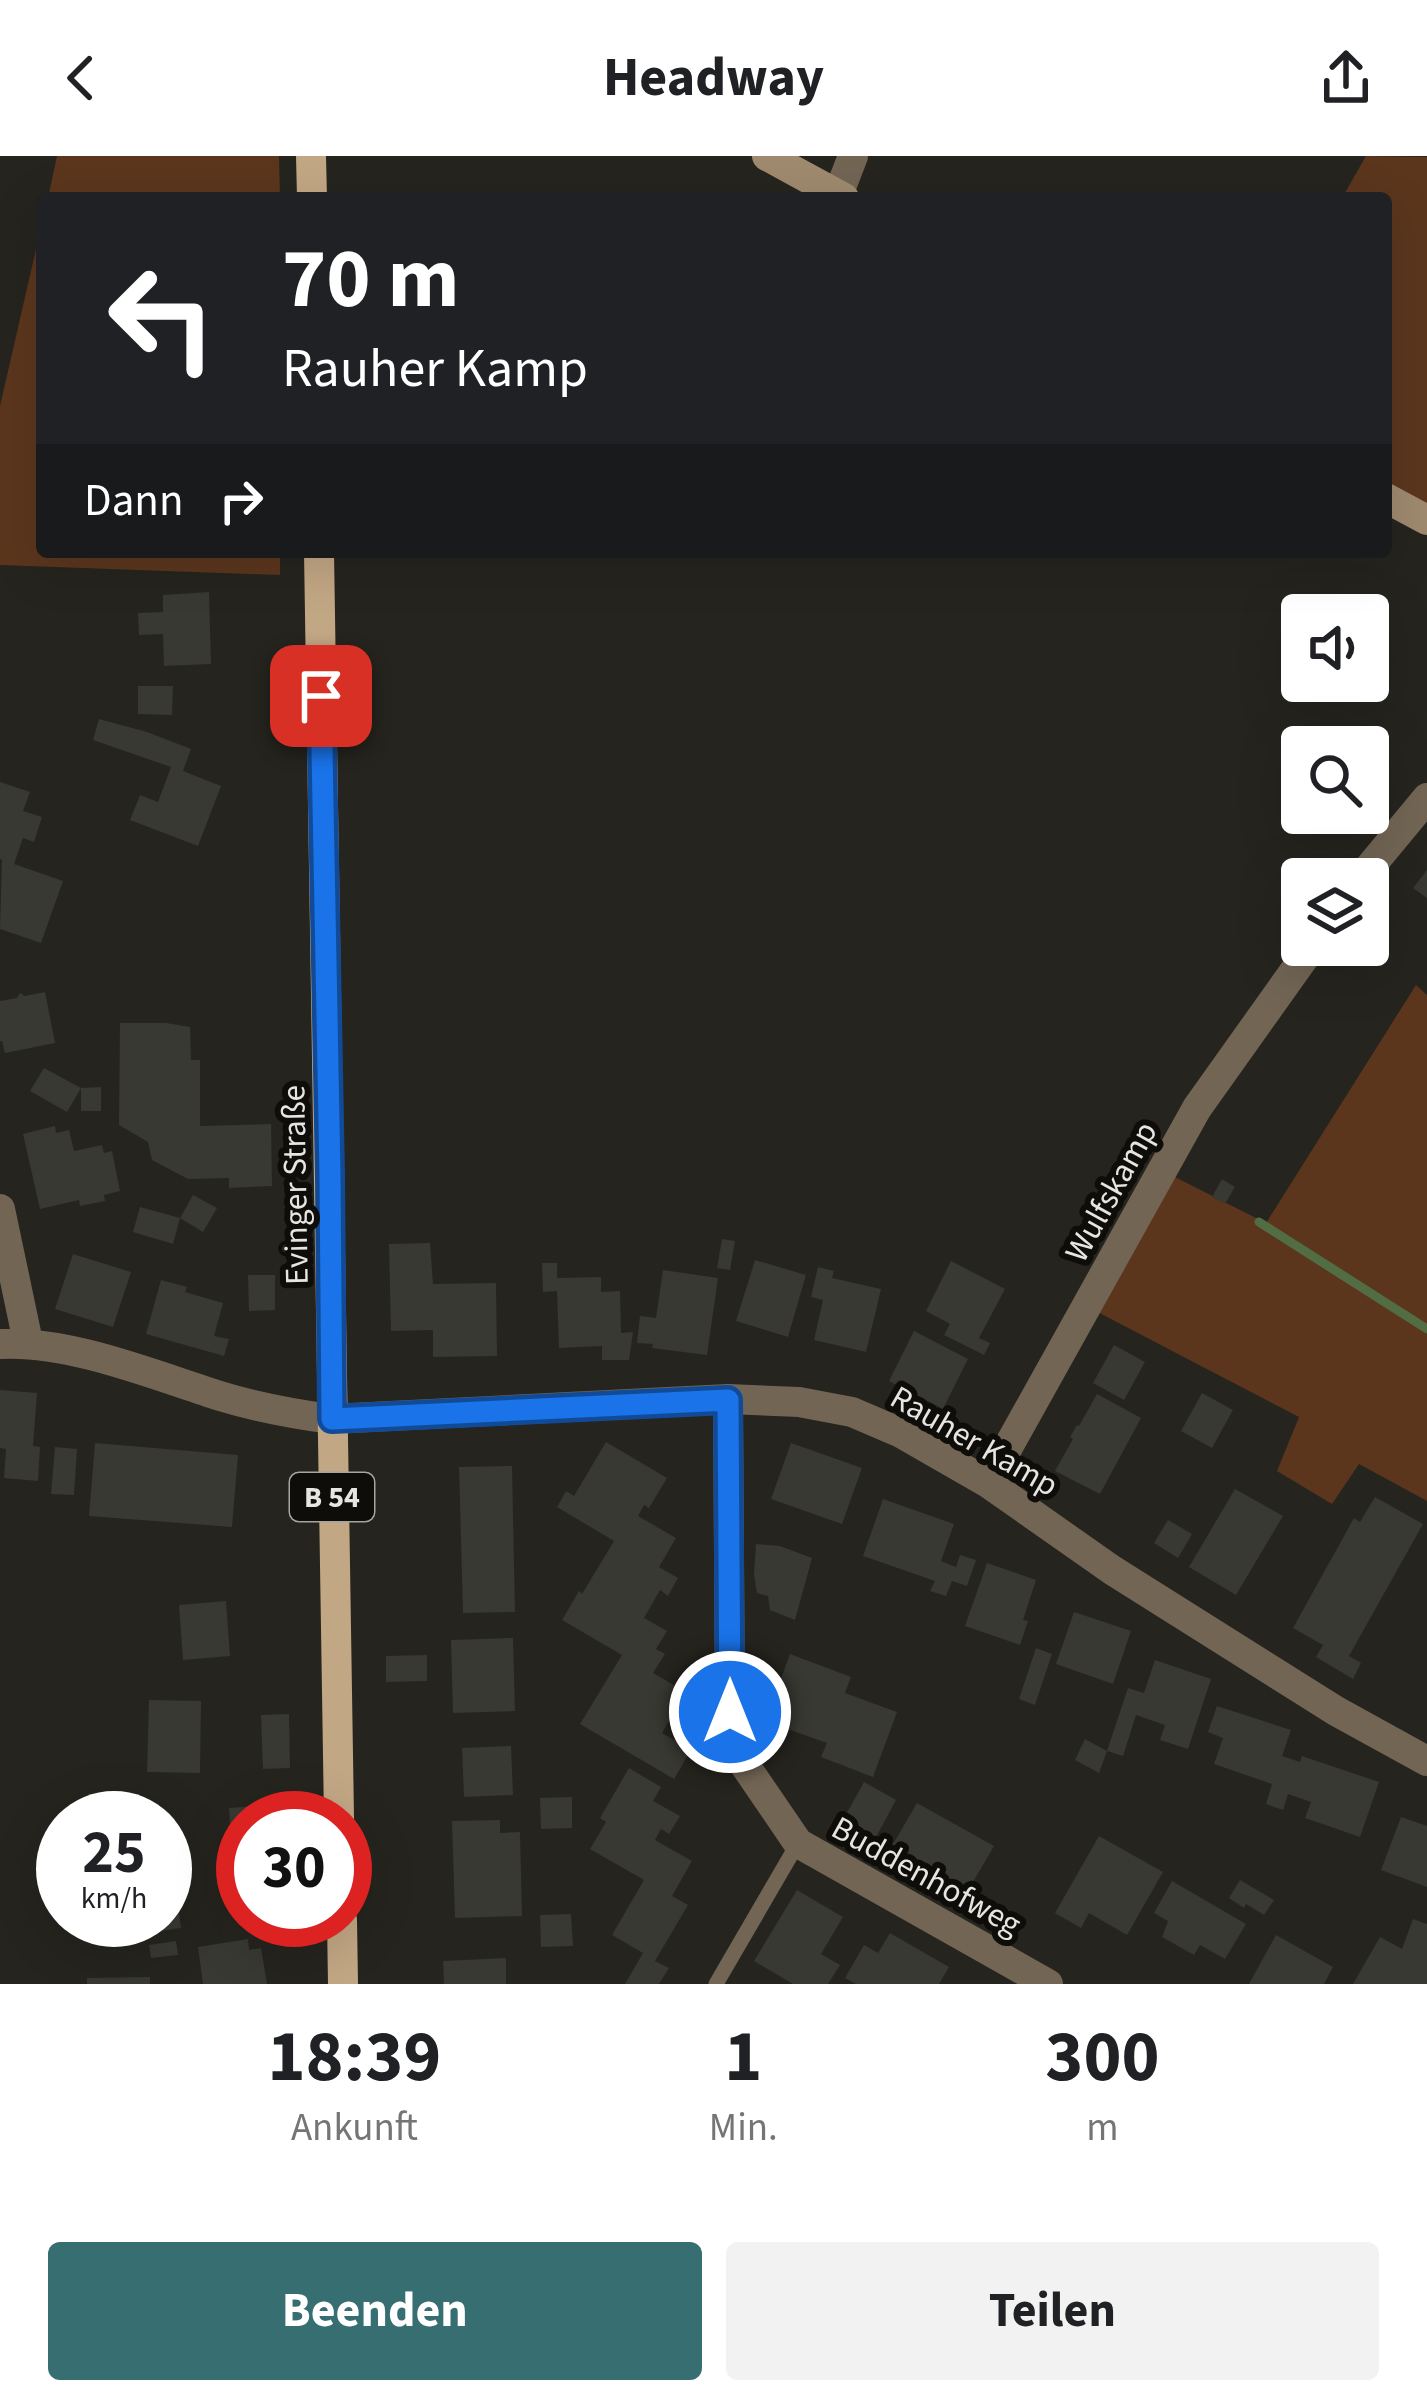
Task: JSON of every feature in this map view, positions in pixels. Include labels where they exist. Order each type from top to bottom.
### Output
[{"type":"main road","points":[[311,156],[312,192]]},
{"type":"main road","name":"Evinger Straße","points":[[319,558],[339,1791]]},
{"type":"main road","points":[[342,1947],[343,1984]]},
{"type":"street","points":[[767,156],[834,192]]},
{"type":"street","points":[[842,192],[853,156]]},
{"type":"street","points":[[1392,501],[1427,520]]},
{"type":"street","points":[[1377,858],[1427,798]]},
{"type":"street","name":"Wulfskamp","points":[[988,1483],[1197,1108],[1298,966]]},
{"type":"street","points":[[0,1209],[14,1343]]},
{"type":"street","name":"Rauher Kamp","points":[[14,1343],[157,1373],[223,1396],[332,1419],[728,1400],[800,1402],[852,1412],[901,1433],[988,1483],[1112,1570],[1336,1711],[1427,1761]]},
{"type":"street","name":"Buddenhofweg","points":[[728,1400],[730,1712],[740,1758],[798,1843],[1048,1984]]},
{"type":"lane","points":[[716,1984],[798,1843]]},
{"type":"shaded area","points":[[57,156],[279,156],[280,192],[49,192]]},
{"type":"shaded area","points":[[1366,156],[1427,157],[1427,512],[1392,492],[1392,192],[1345,192]]},
{"type":"shaded area","points":[[36,249],[36,558],[280,558],[280,575],[0,565],[0,406]]},
{"type":"shaded area","points":[[1416,985],[1427,995],[1427,1501],[1359,1464],[1332,1504],[1277,1471],[1299,1417],[1088,1307],[1163,1171],[1266,1223]]},
{"type":"building","points":[[209,592],[211,664],[164,666],[163,634],[139,635],[138,613],[163,612],[163,595]]},
{"type":"building","points":[[138,686],[173,686],[172,715],[138,714]]},
{"type":"building","points":[[99,719],[191,749],[183,771],[221,786],[198,846],[130,820],[140,795],[158,802],[171,767],[93,740]]},
{"type":"building","points":[[0,782],[30,792],[23,811],[42,817],[34,842],[23,838],[14,864],[63,881],[41,943],[0,929]]},
{"type":"building","points":[[1427,870],[1427,898],[1413,888]]},
{"type":"building","points":[[45,992],[55,1043],[5,1053],[0,1041],[0,1001],[20,993]]},
{"type":"building","points":[[120,1023],[190,1027],[191,1060],[200,1060],[200,1126],[271,1124],[272,1186],[229,1188],[229,1178],[188,1179],[152,1160],[148,1142],[119,1125]]},
{"type":"building","points":[[44,1068],[81,1088],[67,1112],[30,1091]]},
{"type":"building","points":[[101,1087],[101,1111],[81,1111],[81,1088]]},
{"type":"building","points":[[55,1126],[56,1133],[69,1130],[74,1151],[102,1145],[104,1153],[112,1151],[120,1191],[104,1195],[105,1201],[80,1206],[79,1200],[40,1209],[23,1134]]},
{"type":"building","points":[[1222,1179],[1235,1187],[1225,1204],[1212,1197]]},
{"type":"building","points":[[193,1195],[217,1208],[203,1232],[180,1218]]},
{"type":"building","points":[[140,1207],[180,1218],[173,1244],[133,1232]]},
{"type":"building","points":[[722,1239],[735,1241],[730,1270],[717,1268]]},
{"type":"building","points":[[430,1243],[433,1284],[496,1283],[497,1356],[433,1357],[433,1330],[391,1331],[389,1244]]},
{"type":"building","points":[[73,1254],[131,1272],[113,1327],[55,1309]]},
{"type":"building","points":[[755,1260],[806,1275],[788,1337],[736,1321]]},
{"type":"building","points":[[951,1261],[1005,1289],[979,1338],[990,1343],[984,1355],[944,1335],[950,1324],[926,1311]]},
{"type":"building","points":[[542,1263],[557,1263],[557,1278],[601,1277],[601,1292],[620,1291],[621,1333],[633,1332],[629,1360],[602,1360],[602,1346],[559,1348],[557,1291],[543,1292]]},
{"type":"building","points":[[818,1267],[834,1271],[832,1278],[881,1289],[866,1352],[814,1340],[823,1300],[811,1297]]},
{"type":"building","points":[[663,1270],[718,1278],[707,1355],[637,1343],[640,1316],[656,1318]]},
{"type":"building","points":[[248,1275],[275,1275],[275,1310],[249,1311]]},
{"type":"building","points":[[161,1280],[223,1303],[214,1336],[229,1339],[224,1356],[146,1334]]},
{"type":"building","points":[[914,1331],[968,1359],[943,1409],[889,1381]]},
{"type":"building","points":[[1114,1345],[1145,1362],[1124,1400],[1093,1383]]},
{"type":"building","points":[[0,1390],[37,1393],[33,1446],[40,1447],[38,1481],[4,1478]]},
{"type":"building","points":[[1202,1393],[1233,1410],[1212,1448],[1181,1431]]},
{"type":"building","points":[[1097,1394],[1141,1418],[1100,1494],[1055,1471]]},
{"type":"building","points":[[606,1442],[667,1478],[649,1508],[644,1505],[638,1516],[676,1538],[659,1567],[678,1578],[668,1596],[660,1590],[644,1618],[667,1631],[656,1649],[665,1654],[653,1673],[691,1695],[674,1724],[669,1721],[662,1733],[691,1750],[674,1779],[580,1724],[622,1655],[562,1620],[614,1541],[557,1507],[566,1491],[574,1496]]},
{"type":"building","points":[[95,1443],[238,1455],[232,1527],[89,1516]]},
{"type":"building","points":[[791,1443],[862,1468],[842,1524],[771,1499]]},
{"type":"building","points":[[55,1447],[77,1449],[74,1495],[51,1494]]},
{"type":"building","points":[[512,1466],[515,1612],[463,1613],[459,1467]]},
{"type":"building","points":[[1235,1489],[1283,1516],[1236,1595],[1189,1567]]},
{"type":"building","points":[[1375,1497],[1423,1524],[1349,1656],[1361,1663],[1353,1679],[1316,1657],[1323,1645],[1293,1628],[1354,1518],[1360,1522]]},
{"type":"building","points":[[883,1499],[954,1524],[941,1561],[956,1567],[960,1555],[976,1560],[967,1586],[952,1581],[946,1596],[930,1591],[935,1581],[863,1556]]},
{"type":"building","points":[[1168,1520],[1192,1534],[1178,1558],[1154,1543]]},
{"type":"building","points":[[756,1544],[780,1546],[812,1558],[795,1620],[770,1610],[768,1596],[757,1593]]},
{"type":"building","points":[[987,1563],[1036,1580],[1020,1645],[965,1626]]},
{"type":"building","points":[[226,1601],[230,1656],[183,1660],[179,1605]]},
{"type":"building","points":[[1074,1612],[1131,1631],[1113,1684],[1056,1664]]},
{"type":"building","points":[[513,1638],[515,1711],[453,1713],[451,1640]]},
{"type":"building","points":[[1036,1648],[1052,1654],[1035,1705],[1019,1699]]},
{"type":"building","points":[[790,1654],[851,1677],[845,1693],[897,1712],[873,1777],[821,1757],[827,1743],[765,1721]]},
{"type":"building","points":[[427,1655],[427,1681],[386,1682],[386,1656]]},
{"type":"building","points":[[1155,1660],[1211,1679],[1188,1749],[1160,1740],[1165,1725],[1136,1715],[1123,1756],[1107,1751],[1128,1688],[1144,1693]]},
{"type":"building","points":[[149,1700],[201,1701],[200,1773],[147,1772]]},
{"type":"building","points":[[1217,1706],[1291,1730],[1282,1756],[1300,1762],[1302,1756],[1379,1782],[1360,1837],[1305,1818],[1311,1802],[1288,1794],[1283,1810],[1266,1804],[1272,1784],[1214,1764],[1223,1738],[1208,1732]]},
{"type":"building","points":[[289,1714],[290,1768],[263,1769],[261,1715]]},
{"type":"building","points":[[1085,1739],[1107,1751],[1099,1773],[1075,1760]]},
{"type":"building","points":[[511,1746],[513,1795],[464,1797],[462,1748]]},
{"type":"building","points":[[629,1768],[661,1787],[653,1801],[680,1816],[669,1834],[661,1829],[655,1840],[692,1861],[672,1896],[688,1905],[655,1961],[669,1968],[659,1984],[625,1984],[643,1953],[612,1935],[644,1880],[590,1849],[606,1822],[600,1818]]},
{"type":"building","points":[[864,1782],[896,1800],[875,1839],[843,1820]]},
{"type":"building","points":[[572,1797],[572,1828],[541,1829],[540,1798]]},
{"type":"building","points":[[917,1803],[994,1846],[966,1894],[889,1851]]},
{"type":"building","points":[[1401,1817],[1427,1826],[1427,1887],[1381,1870]]},
{"type":"building","points":[[500,1820],[500,1833],[520,1832],[522,1916],[455,1918],[452,1821]]},
{"type":"building","points":[[1099,1836],[1163,1872],[1127,1935],[1089,1913],[1081,1928],[1055,1913]]},
{"type":"building","points":[[1240,1880],[1274,1900],[1264,1915],[1229,1898]]},
{"type":"building","points":[[1172,1881],[1246,1924],[1225,1959],[1200,1945],[1194,1955],[1162,1937],[1168,1921],[1154,1913]]},
{"type":"building","points":[[797,1890],[843,1917],[821,1954],[840,1965],[828,1984],[793,1984],[754,1961]]},
{"type":"building","points":[[571,1914],[573,1946],[541,1947],[540,1915]]},
{"type":"building","points":[[1413,1919],[1427,1924],[1427,1984],[1353,1984],[1380,1937],[1402,1949]]},
{"type":"building","points":[[890,1933],[949,1967],[939,1984],[856,1984],[845,1978],[864,1945],[878,1953]]},
{"type":"building","points":[[1276,1935],[1333,1967],[1324,1984],[1249,1984]]},
{"type":"building","points":[[149,1947],[177,1947],[178,1955],[151,1958]]},
{"type":"building","points":[[198,1947],[261,1948],[267,1984],[203,1984]]},
{"type":"building","points":[[506,1958],[506,1984],[444,1984],[443,1961]]},
{"type":"building","points":[[150,1977],[150,1984],[87,1984],[87,1978]]},
{"type":"waterway","points":[[1259,1222],[1427,1329]]},
{"type":"route","points":[[321,696],[332,1419],[728,1400],[730,1712]]}]
